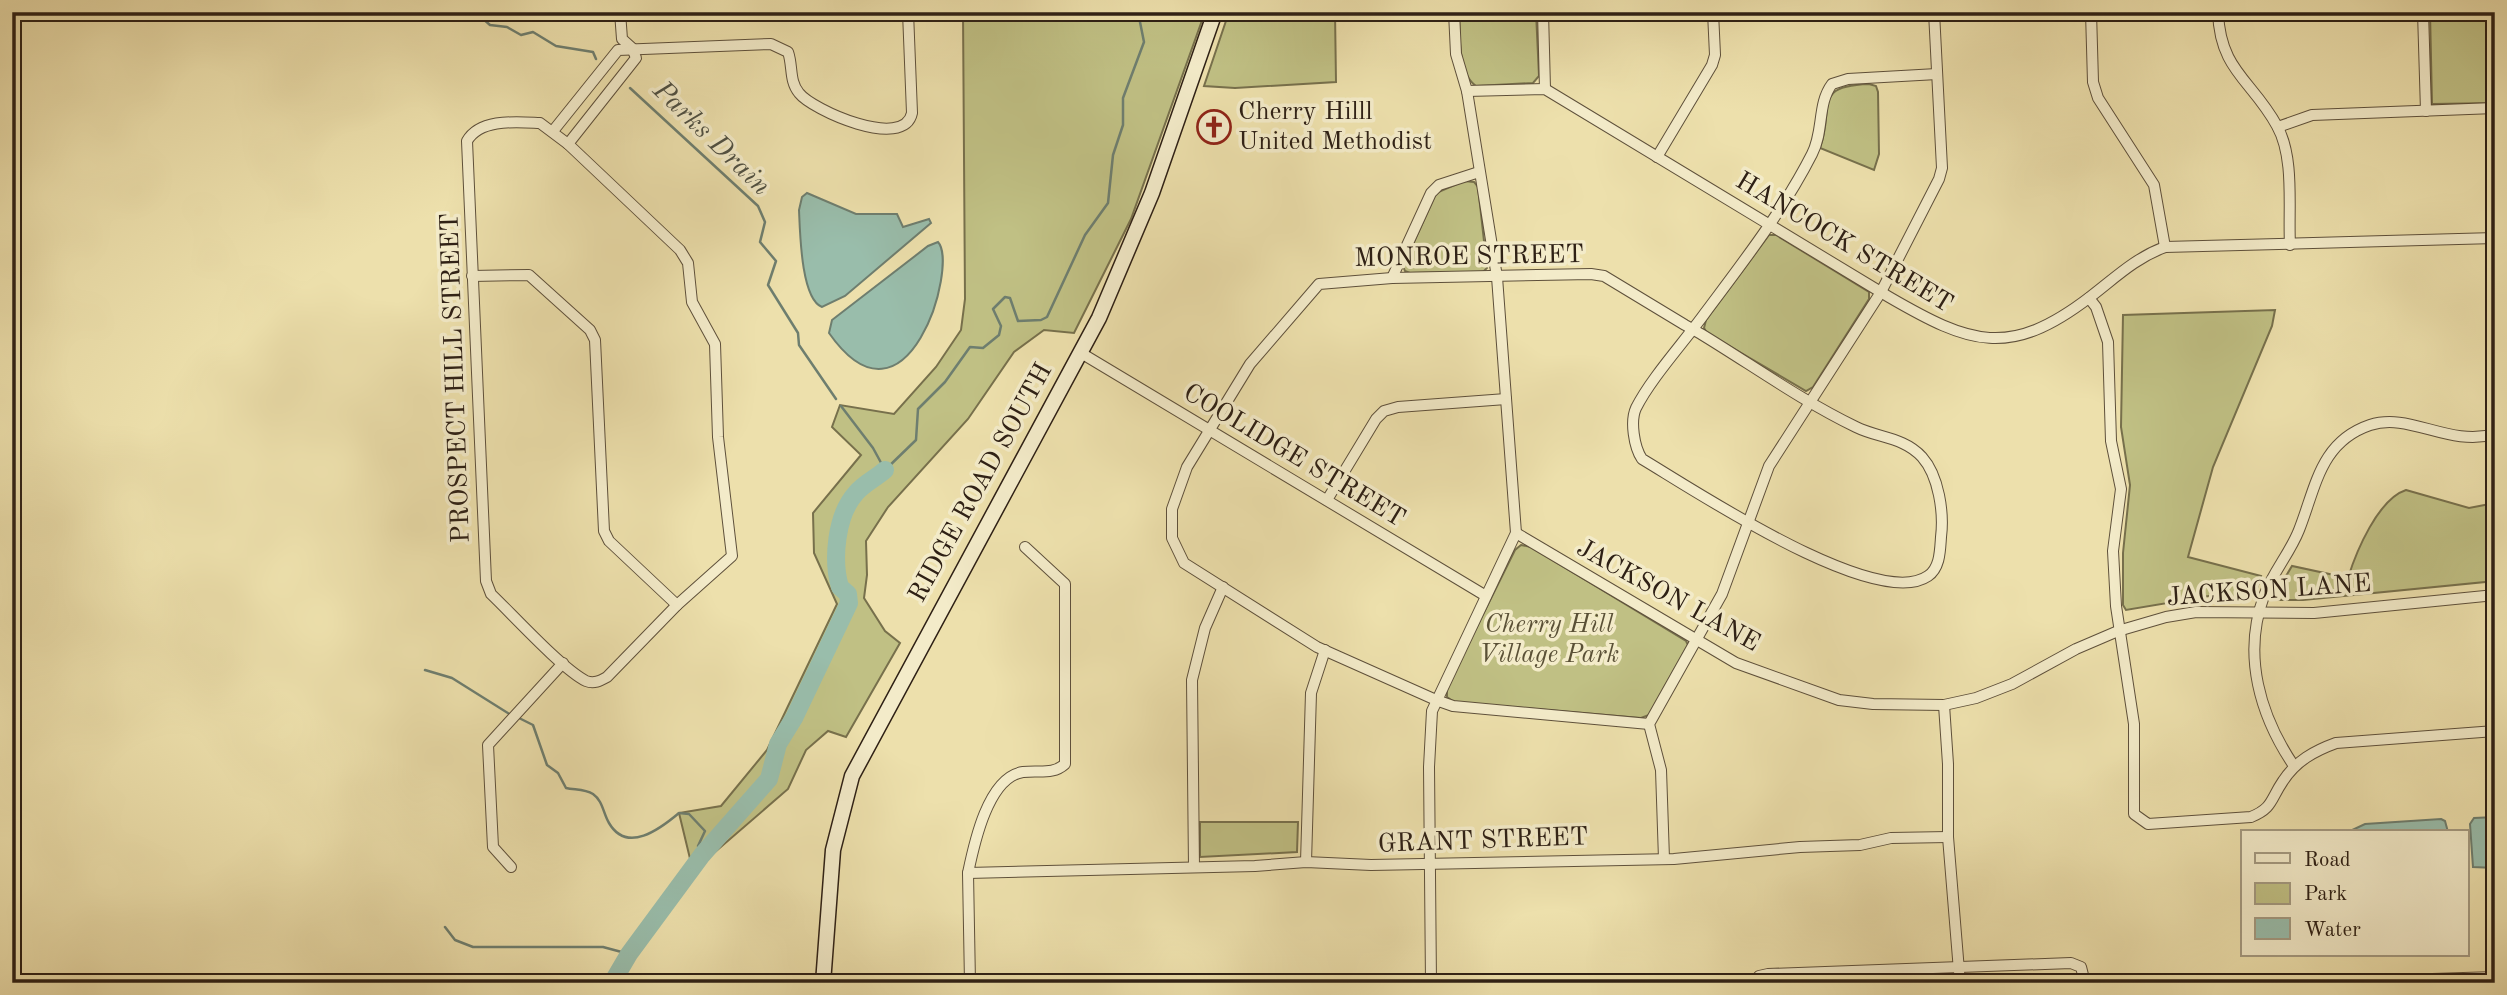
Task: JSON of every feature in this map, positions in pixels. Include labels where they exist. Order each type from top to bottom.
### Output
[{"type":"main road","name":"RIDGE ROAD SOUTH","points":[[823,983],[833,850],[852,776],[1081,352],[1117,279],[1152,193],[1215,12]]},
{"type":"street","points":[[620,12],[622,39],[632,48],[636,58],[568,144],[552,131],[618,50],[632,48],[776,44],[788,52],[792,81],[804,98],[874,129],[891,130],[904,126],[912,114],[908,12]]},
{"type":"street","points":[[1431,983],[1429,767],[1432,711],[1516,533],[1497,277],[1468,91],[1456,54],[1454,12]]},
{"type":"street","points":[[1468,91],[1545,89],[1542,12]]},
{"type":"street","points":[[1657,156],[1712,65],[1715,55],[1713,12]]},
{"type":"street","points":[[1664,859],[1661,770],[1649,724],[1723,594],[1769,466],[1881,292],[1939,179],[1942,168],[1934,12]]},
{"type":"street","points":[[2091,12],[2093,82],[2098,98],[2154,185],[2165,247]]},
{"type":"street","points":[[2218,12],[2225,54],[2278,127],[2287,165],[2290,244]]},
{"type":"street","points":[[2423,12],[2426,111]]},
{"type":"street","points":[[1693,330],[1770,224],[1819,140],[1823,103],[1832,84],[1848,79],[1937,74]]},
{"type":"street","name":"HANCOCK STREET","points":[[1545,89],[1941,327],[1991,339],[2039,328],[2089,298],[2130,264],[2165,247],[2495,238]]},
{"type":"street","points":[[2278,127],[2312,115],[2495,108]]},
{"type":"street","name":"PROSPECT HILL STREET","points":[[552,131],[540,123],[481,126],[472,131],[467,141],[486,581],[491,594],[563,663],[585,680],[600,681],[677,605],[732,556],[718,437],[715,344],[692,302],[688,263],[680,250],[568,144]]},
{"type":"street","points":[[1392,278],[1431,193],[1439,185],[1479,172]]},
{"type":"street","points":[[472,276],[529,275],[538,280],[590,330],[595,340],[604,531],[609,541],[677,605]]},
{"type":"street","name":"MONROE STREET","points":[[1649,724],[1453,706],[1325,650],[1184,563],[1172,538],[1172,509],[1178,488],[1209,430],[1250,364],[1319,284],[1392,278],[1604,276],[1856,427],[1898,440],[1924,458],[1933,474],[1940,503],[1942,529],[1936,566],[1930,575],[1919,581],[1905,583],[1831,564],[1793,548],[1642,459],[1636,451],[1633,419],[1636,408],[1693,330]]},
{"type":"street","points":[[2089,298],[2096,307],[2108,342],[2111,441],[2121,489],[2113,551],[2119,631],[2134,724],[2132,770],[2134,814],[2138,819],[2148,824],[2250,817],[2266,811],[2294,766],[2315,750],[2336,743],[2495,731]]},
{"type":"street","name":"COOLIDGE STREET","points":[[1081,352],[1486,596]]},
{"type":"street","points":[[1327,500],[1376,419],[1384,411],[1398,407],[1506,399]]},
{"type":"street","points":[[2294,766],[2266,719],[2258,691],[2255,640],[2259,612],[2274,574],[2297,534],[2322,462],[2342,440],[2372,424],[2388,422],[2465,439],[2495,434]]},
{"type":"street","name":"JACKSON LANE","points":[[1516,533],[1736,663],[1839,700],[1944,705],[1976,698],[2012,684],[2076,649],[2119,631],[2196,611],[2314,613],[2495,595]]},
{"type":"street","points":[[970,983],[968,873],[975,839],[1002,783],[1013,774],[1058,770],[1065,764],[1065,584],[1025,547]]},
{"type":"street","points":[[1194,867],[1192,680],[1205,628],[1223,587]]},
{"type":"street","points":[[1306,862],[1311,693],[1325,650]]},
{"type":"street","points":[[511,866],[493,847],[488,745],[563,663]]},
{"type":"street","points":[[1944,705],[1948,764],[1948,838],[1960,983]]},
{"type":"street","name":"GRANT STREET","points":[[968,873],[1306,862],[1353,865],[1664,859],[1800,846],[1860,845],[1891,838],[1948,838]]},
{"type":"street","points":[[1754,983],[1759,976],[1768,974],[1838,977],[1959,967],[2071,963],[2081,967],[2085,983]]},
{"type":"street","points":[[2307,983],[2495,977]]},
{"type":"street","points":[[1447,983],[1621,979],[1628,983]]},
{"type":"street","points":[[2246,983],[2252,979],[2262,983]]},
{"type":"green space","points":[[963,12],[1205,12],[1131,219],[1074,333],[1044,330],[1014,352],[968,419],[888,507],[866,541],[867,575],[864,598],[885,631],[900,643],[846,737],[828,731],[806,750],[788,789],[693,871],[679,813],[721,806],[767,750],[837,604],[814,553],[813,513],[861,455],[832,427],[840,405],[894,414],[936,367],[961,330],[965,299]]},
{"type":"green space","points":[[1229,12],[1335,12],[1336,82],[1235,88],[1204,86]]},
{"type":"green space","points":[[1459,12],[1536,12],[1539,76],[1533,83],[1476,86],[1465,72]]},
{"type":"green space","points":[[2430,12],[2495,12],[2495,103],[2432,104]]},
{"type":"green space","points":[[1869,84],[1876,86],[1878,92],[1879,154],[1874,170],[1820,148],[1828,101],[1832,94],[1839,89]]},
{"type":"green space","points":[[1464,181],[1474,182],[1478,187],[1487,268],[1483,272],[1405,271],[1403,266],[1436,193]]},
{"type":"green space","points":[[1769,235],[1776,235],[1869,292],[1869,299],[1813,387],[1806,391],[1707,333],[1704,328],[1706,320]]},
{"type":"green space","points":[[2275,310],[2272,326],[2213,467],[2188,557],[2261,576],[2254,598],[2209,596],[2126,610],[2123,605],[2123,553],[2130,485],[2121,427],[2123,315]]},
{"type":"green space","points":[[2406,490],[2469,508],[2495,503],[2495,581],[2303,600],[2278,600],[2283,581],[2292,566],[2348,578],[2362,541],[2377,515],[2396,495]]},
{"type":"green space","name":"Cherry Hill Village Park","points":[[1521,545],[1531,547],[1686,641],[1688,645],[1649,715],[1641,718],[1454,702],[1447,697],[1447,687],[1515,550]]},
{"type":"green space","points":[[1200,822],[1298,822],[1297,852],[1200,857]]},
{"type":"water","points":[[807,193],[856,214],[897,214],[903,227],[929,219],[931,223],[845,296],[822,307],[810,292],[803,264],[799,210],[802,197]]},
{"type":"water","points":[[938,242],[943,257],[941,282],[921,338],[903,359],[882,369],[857,362],[829,333],[832,320],[928,246]]},
{"type":"water","points":[[2495,817],[2495,868],[2473,867],[2470,824],[2474,818]]},
{"type":"water","points":[[2441,819],[2445,821],[2447,830],[2352,830],[2365,824]]},
{"type":"waterway","name":"Parks Drain","points":[[451,12],[481,17],[490,25],[507,27],[521,35],[533,32],[556,46],[593,52],[596,59]]},
{"type":"waterway","points":[[841,406],[873,448],[885,470],[916,440],[918,409],[945,382],[970,347],[983,348],[999,335],[1001,326],[993,309],[1005,297],[1010,298],[1018,321],[1041,320],[1047,317],[1085,235],[1108,203],[1113,155],[1123,125],[1123,98],[1144,42],[1138,12]]},
{"type":"waterway","name":"Parks Drain","points":[[630,88],[758,206],[765,222],[760,242],[776,261],[768,285],[798,333],[799,345],[836,399]]},
{"type":"waterway","points":[[612,983],[629,954],[702,855],[769,779],[778,744],[794,718],[849,603],[848,594],[840,587],[836,564],[844,513],[859,490],[885,470]]},
{"type":"waterway","points":[[425,670],[452,678],[511,715]]},
{"type":"waterway","points":[[517,717],[533,725],[547,765],[558,773],[566,788],[593,794],[616,832],[625,837],[644,836],[679,813],[689,814],[705,831],[698,846],[702,855]]},
{"type":"waterway","points":[[445,927],[455,940],[473,947],[603,947],[629,954]]},
{"type":"place","name":"Cherry Hilll United Methodist","points":[[1214,127]]}]
